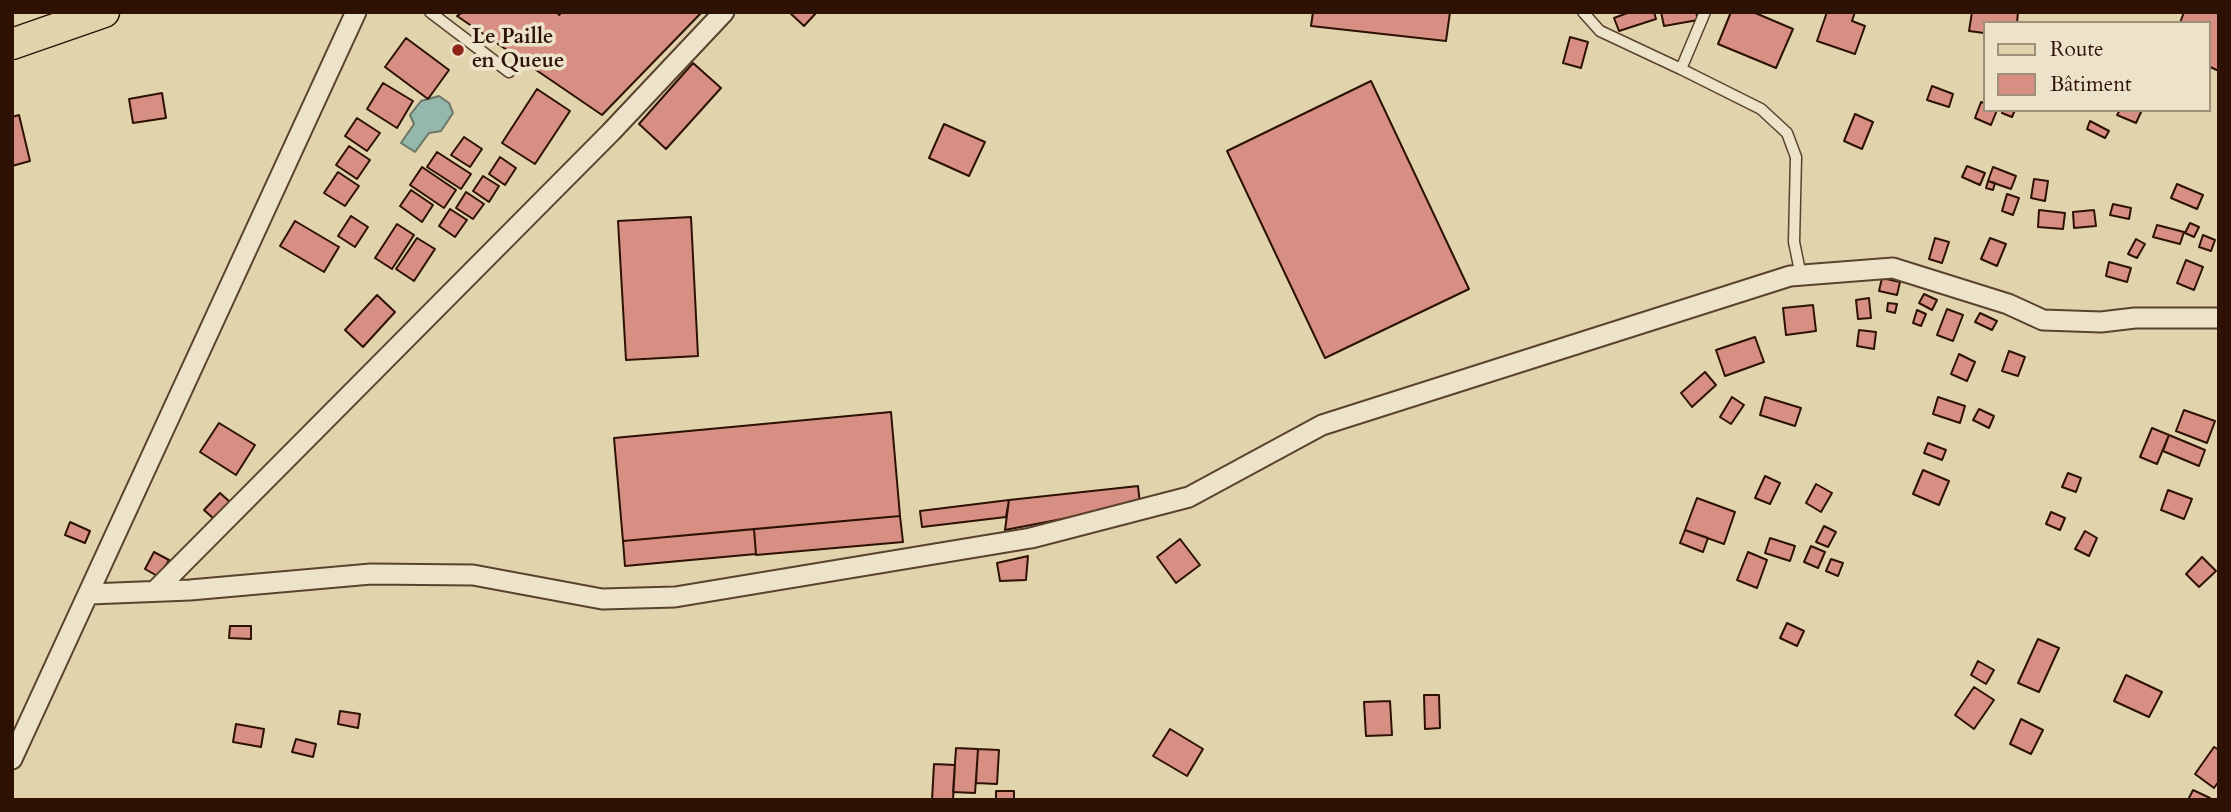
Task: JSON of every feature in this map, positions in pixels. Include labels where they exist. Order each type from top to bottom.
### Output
[{"type":"main road","points":[[12,44],[104,12]]},
{"type":"street","points":[[12,759],[356,12]]},
{"type":"street","points":[[155,592],[611,132],[723,12]]},
{"type":"street","points":[[90,594],[155,592],[371,573],[474,575],[602,599],[675,597],[1031,538],[1189,497],[1322,425],[1790,276],[1893,268],[2008,304],[2043,320],[2101,322],[2135,318],[2219,318]]},
{"type":"lane","points":[[430,12],[509,72]]},
{"type":"lane","points":[[1583,12],[1600,31],[1761,109],[1787,133],[1796,157],[1794,242],[1801,276]]},
{"type":"lane","points":[[1681,69],[1705,12]]},
{"type":"water","points":[[439,96],[449,103],[453,113],[441,131],[429,133],[415,152],[401,143],[414,124],[410,115],[421,101]]},
{"type":"building","points":[[463,12],[557,12],[559,15],[562,12],[702,12],[602,115],[457,16]]},
{"type":"building","points":[[789,12],[817,12],[804,26]]},
{"type":"building","points":[[1313,12],[1450,12],[1446,41],[1311,26]]},
{"type":"building","points":[[1630,12],[1654,12],[1656,19],[1619,31],[1614,18]]},
{"type":"building","points":[[1661,12],[1696,12],[1698,20],[1664,26]]},
{"type":"building","points":[[1731,12],[1753,12],[1793,29],[1776,68],[1718,44]]},
{"type":"building","points":[[1827,12],[1855,12],[1852,21],[1865,26],[1855,54],[1817,41]]},
{"type":"building","points":[[1972,12],[2018,12],[2017,21],[1982,21],[1982,33],[1969,31]]},
{"type":"building","points":[[2184,12],[2219,12],[2219,71],[2210,67],[2210,21],[2181,21]]},
{"type":"building","points":[[1570,37],[1588,42],[1581,68],[1563,63]]},
{"type":"building","points":[[406,38],[449,70],[428,99],[385,67]]},
{"type":"building","points":[[693,63],[721,88],[666,149],[639,124]]},
{"type":"building","points":[[1371,81],[1469,289],[1325,358],[1227,151]]},
{"type":"building","points":[[383,83],[413,101],[397,128],[367,109]]},
{"type":"building","points":[[1932,86],[1953,94],[1949,107],[1927,100]]},
{"type":"building","points":[[537,89],[570,111],[535,164],[502,143]]},
{"type":"building","points":[[162,93],[166,118],[133,123],[129,99]]},
{"type":"building","points":[[1981,102],[1982,112],[1996,112],[1991,125],[1975,118]]},
{"type":"building","points":[[2002,112],[2014,112],[2012,117]]},
{"type":"building","points":[[2119,112],[2141,112],[2136,123],[2117,115]]},
{"type":"building","points":[[1855,114],[1873,122],[1862,149],[1844,141]]},
{"type":"building","points":[[19,115],[30,161],[12,166],[12,117]]},
{"type":"building","points":[[357,118],[380,133],[367,151],[345,136]]},
{"type":"building","points":[[2090,121],[2109,131],[2105,138],[2087,129]]},
{"type":"building","points":[[944,124],[985,142],[969,176],[929,158]]},
{"type":"building","points":[[464,137],[482,149],[470,167],[451,155]]},
{"type":"building","points":[[349,146],[370,160],[357,179],[336,165]]},
{"type":"building","points":[[437,152],[471,174],[461,189],[427,167]]},
{"type":"building","points":[[500,157],[516,168],[505,185],[489,174]]},
{"type":"building","points":[[1967,166],[1985,173],[1980,185],[1962,177]]},
{"type":"building","points":[[422,167],[456,190],[444,208],[410,185]]},
{"type":"building","points":[[1993,167],[2016,176],[2011,189],[1988,181]]},
{"type":"building","points":[[338,172],[359,186],[345,206],[324,193]]},
{"type":"building","points":[[483,176],[499,186],[489,202],[473,191]]},
{"type":"building","points":[[2034,179],[2048,181],[2045,201],[2031,198]]},
{"type":"building","points":[[1988,181],[1995,183],[1993,190],[1986,188]]},
{"type":"building","points":[[2177,184],[2203,195],[2197,209],[2171,198]]},
{"type":"building","points":[[411,190],[433,205],[422,222],[400,206]]},
{"type":"building","points":[[466,192],[484,204],[473,219],[456,208]]},
{"type":"building","points":[[2007,194],[2019,198],[2013,215],[2002,211]]},
{"type":"building","points":[[2113,204],[2131,208],[2129,219],[2110,215]]},
{"type":"building","points":[[450,209],[467,220],[455,237],[439,226]]},
{"type":"building","points":[[2039,210],[2065,213],[2063,229],[2038,227]]},
{"type":"building","points":[[2094,210],[2096,226],[2074,228],[2073,212]]},
{"type":"building","points":[[351,216],[368,227],[355,247],[338,236]]},
{"type":"building","points":[[691,217],[698,356],[626,360],[618,221]]},
{"type":"building","points":[[295,221],[339,247],[324,272],[280,246]]},
{"type":"building","points":[[2190,223],[2199,227],[2194,237],[2185,233]]},
{"type":"building","points":[[397,224],[414,235],[392,269],[375,258]]},
{"type":"building","points":[[2157,225],[2184,232],[2180,244],[2153,237]]},
{"type":"building","points":[[2203,235],[2215,240],[2211,251],[2199,247]]},
{"type":"building","points":[[417,238],[435,249],[414,281],[396,269]]},
{"type":"building","points":[[1935,238],[1949,242],[1942,263],[1929,259]]},
{"type":"building","points":[[1990,238],[2006,244],[1997,266],[1981,259]]},
{"type":"building","points":[[2136,239],[2145,244],[2137,258],[2128,254]]},
{"type":"building","points":[[2186,260],[2203,267],[2194,290],[2177,283]]},
{"type":"building","points":[[2109,262],[2131,268],[2127,282],[2106,276]]},
{"type":"building","points":[[1882,278],[1900,282],[1897,295],[1879,291]]},
{"type":"building","points":[[1924,294],[1937,300],[1932,310],[1919,303]]},
{"type":"building","points":[[377,295],[395,312],[363,347],[345,330]]},
{"type":"building","points":[[1869,298],[1871,318],[1858,319],[1856,300]]},
{"type":"building","points":[[1888,303],[1897,304],[1895,313],[1887,311]]},
{"type":"building","points":[[1813,305],[1816,331],[1786,335],[1783,308]]},
{"type":"building","points":[[1947,309],[1963,315],[1953,341],[1937,335]]},
{"type":"building","points":[[1917,310],[1926,314],[1921,326],[1913,323]]},
{"type":"building","points":[[1980,313],[1997,321],[1992,330],[1975,322]]},
{"type":"building","points":[[1859,330],[1876,332],[1874,349],[1857,346]]},
{"type":"building","points":[[1755,337],[1764,362],[1725,376],[1716,350]]},
{"type":"building","points":[[2009,351],[2025,357],[2018,376],[2002,371]]},
{"type":"building","points":[[1959,354],[1975,362],[1967,381],[1951,374]]},
{"type":"building","points":[[1705,372],[1716,385],[1692,407],[1681,393]]},
{"type":"building","points":[[1732,397],[1744,405],[1731,424],[1720,417]]},
{"type":"building","points":[[1765,397],[1801,408],[1795,426],[1760,415]]},
{"type":"building","points":[[1938,397],[1965,406],[1960,423],[1933,414]]},
{"type":"building","points":[[1979,409],[1994,416],[1989,428],[1973,420]]},
{"type":"building","points":[[2184,410],[2215,421],[2207,443],[2176,431]]},
{"type":"building","points":[[891,412],[900,516],[623,541],[614,438]]},
{"type":"building","points":[[219,423],[255,445],[236,475],[200,452]]},
{"type":"building","points":[[2152,428],[2169,435],[2157,464],[2140,457]]},
{"type":"building","points":[[2169,435],[2205,450],[2199,466],[2163,451]]},
{"type":"building","points":[[1928,443],[1946,450],[1942,460],[1924,453]]},
{"type":"building","points":[[1923,470],[1949,481],[1939,505],[1913,494]]},
{"type":"building","points":[[2068,473],[2081,478],[2076,492],[2062,487]]},
{"type":"building","points":[[1765,476],[1780,483],[1770,504],[1755,498]]},
{"type":"building","points":[[1816,484],[1832,493],[1821,512],[1806,503]]},
{"type":"building","points":[[1138,486],[1140,504],[1005,530],[1009,500]]},
{"type":"building","points":[[2168,490],[2192,499],[2184,519],[2161,510]]},
{"type":"building","points":[[220,493],[230,502],[214,519],[204,510]]},
{"type":"building","points":[[1697,498],[1735,512],[1724,544],[1685,530]]},
{"type":"building","points":[[1009,500],[1006,517],[922,527],[920,511]]},
{"type":"building","points":[[2051,512],[2065,518],[2060,530],[2046,524]]},
{"type":"building","points":[[900,516],[903,542],[756,555],[754,529]]},
{"type":"building","points":[[70,522],[90,531],[85,543],[65,535]]},
{"type":"building","points":[[1824,526],[1836,532],[1828,547],[1816,542]]},
{"type":"building","points":[[754,529],[756,554],[625,566],[623,541]]},
{"type":"building","points":[[1685,530],[1708,538],[1703,552],[1680,543]]},
{"type":"building","points":[[2085,531],[2097,538],[2089,556],[2075,549]]},
{"type":"building","points":[[1770,538],[1795,546],[1790,561],[1765,553]]},
{"type":"building","points":[[1180,539],[1200,565],[1176,583],[1157,557]]},
{"type":"building","points":[[1811,546],[1825,552],[1818,568],[1804,562]]},
{"type":"building","points":[[154,552],[169,560],[159,577],[145,569]]},
{"type":"building","points":[[1748,552],[1767,560],[1757,588],[1737,580]]},
{"type":"building","points":[[1028,556],[1026,580],[1000,581],[997,563]]},
{"type":"building","points":[[2202,557],[2216,571],[2199,587],[2186,574]]},
{"type":"building","points":[[1831,559],[1843,563],[1838,576],[1826,571]]},
{"type":"building","points":[[1787,623],[1804,631],[1797,646],[1780,638]]},
{"type":"building","points":[[230,626],[251,626],[251,639],[229,638]]},
{"type":"building","points":[[2038,639],[2059,648],[2039,692],[2018,683]]},
{"type":"building","points":[[1978,661],[1994,670],[1986,684],[1971,675]]},
{"type":"building","points":[[2126,675],[2162,692],[2149,717],[2114,701]]},
{"type":"building","points":[[1974,687],[1994,700],[1974,729],[1955,715]]},
{"type":"building","points":[[1424,695],[1439,695],[1440,728],[1425,729]]},
{"type":"building","points":[[1390,701],[1392,735],[1366,736],[1364,702]]},
{"type":"building","points":[[340,711],[360,714],[358,728],[338,724]]},
{"type":"building","points":[[2021,719],[2043,730],[2031,754],[2010,744]]},
{"type":"building","points":[[236,724],[264,729],[261,747],[233,742]]},
{"type":"building","points":[[1170,729],[1203,749],[1187,776],[1153,756]]},
{"type":"building","points":[[296,739],[316,744],[313,757],[292,752]]},
{"type":"building","points":[[2214,747],[2219,750],[2219,781],[2214,788],[2195,774]]},
{"type":"building","points":[[956,748],[978,749],[975,793],[953,792]]},
{"type":"building","points":[[978,749],[999,750],[997,784],[976,783]]},
{"type":"building","points":[[934,764],[955,765],[953,800],[932,800]]},
{"type":"building","points":[[2193,790],[2210,798],[2209,800],[2188,800]]},
{"type":"building","points":[[996,791],[1014,791],[1014,800],[996,800]]},
{"type":"place","name":"Le Paille en Queue","points":[[458,50]]}]
